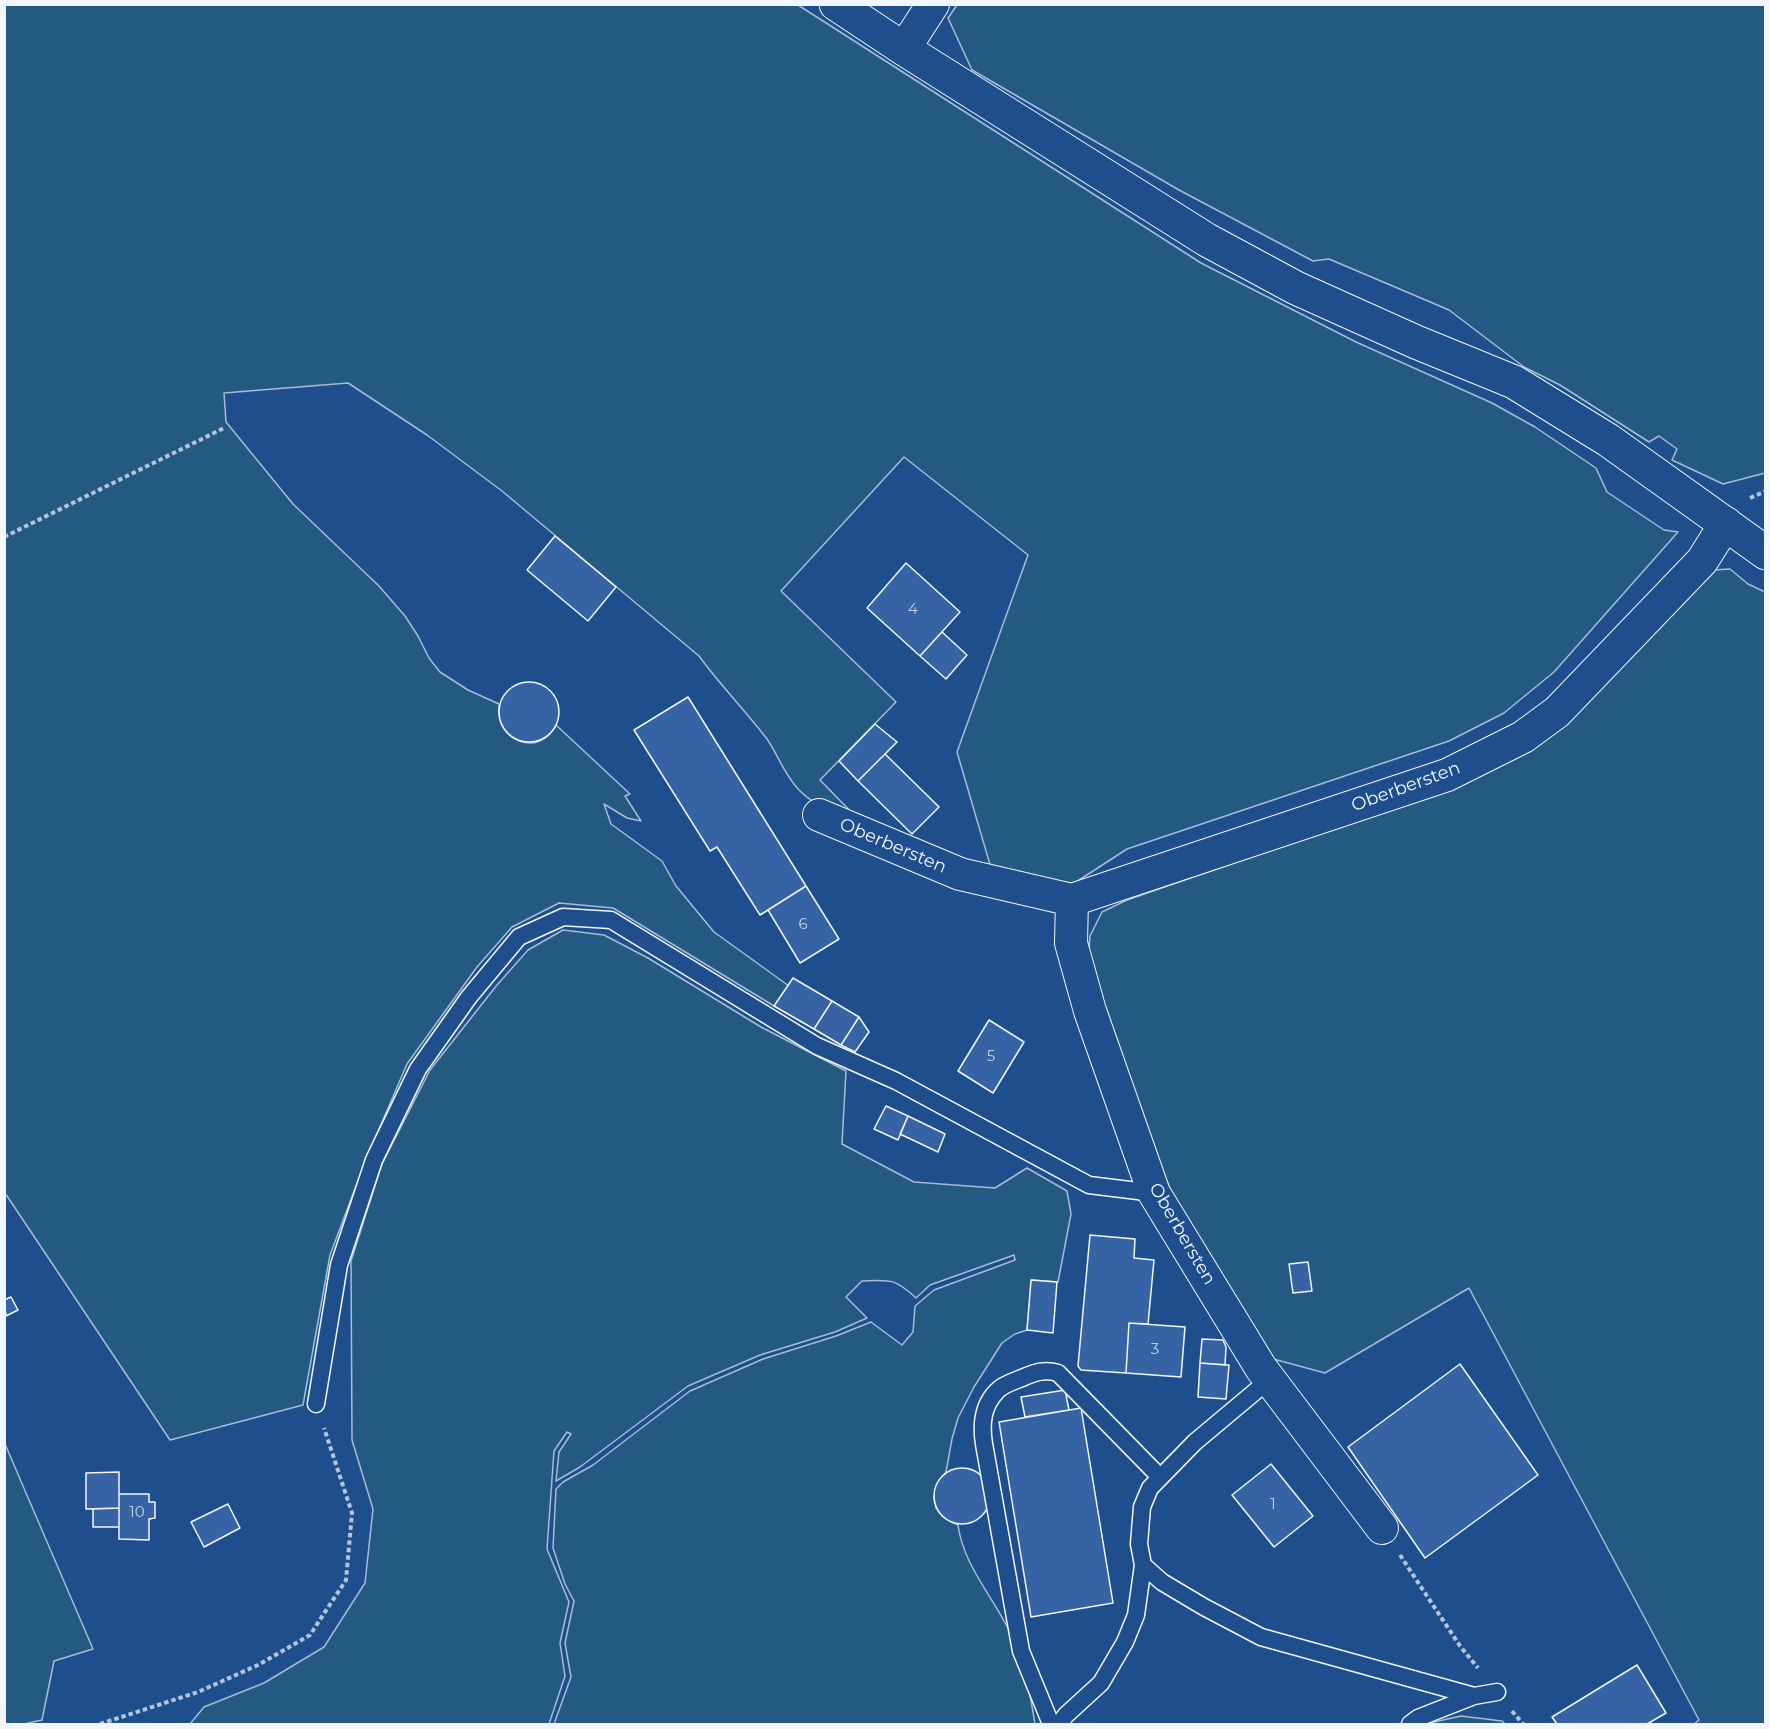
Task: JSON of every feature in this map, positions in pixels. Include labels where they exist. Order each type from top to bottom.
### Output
[{"type":"street","points":[[836,4],[1207,240],[1296,288],[1416,342],[1514,382],[1608,440],[1766,553]]},
{"type":"street","points":[[904,49],[933,4]]},
{"type":"street","name":"Oberbersten","points":[[819,815],[960,874],[1072,900],[1447,775],[1523,737],[1557,712],[1702,561],[1726,523]]},
{"type":"street","name":"Oberbersten","points":[[1072,900],[1071,943],[1090,1011],[1154,1193],[1269,1380],[1382,1528]]},
{"type":"lane","points":[[316,1404],[339,1265],[374,1160],[418,1069],[469,998],[519,937],[563,917],[611,921],[817,1046],[896,1081],[1089,1185],[1154,1193]]},
{"type":"lane","points":[[1051,1725],[1021,1651],[981,1425],[986,1407],[998,1389],[1038,1372],[1047,1370],[1058,1373],[1160,1477]]},
{"type":"lane","points":[[1059,1725],[1066,1715],[1101,1683],[1125,1642],[1136,1615],[1143,1565],[1139,1544],[1142,1507],[1149,1488],[1195,1442],[1269,1380]]},
{"type":"lane","points":[[1143,1565],[1162,1582],[1261,1637],[1474,1696]]},
{"type":"lane","points":[[1410,1725],[1418,1718],[1474,1696],[1497,1692]]},
{"type":"path","points":[[4,537],[224,428]]},
{"type":"path","points":[[100,1725],[198,1692],[258,1665],[310,1635],[346,1580],[352,1513],[316,1404]]},
{"type":"path","points":[[1382,1528],[1460,1646],[1523,1725]]},
{"type":"shaded area","points":[[4,5],[798,5],[1201,263],[1356,342],[1492,403],[1535,427],[1596,468],[1607,492],[1664,530],[1678,532],[1554,672],[1504,713],[1449,741],[1127,849],[1073,884],[1036,879],[991,868],[957,752],[1028,555],[904,457],[781,591],[896,702],[820,780],[861,822],[828,809],[805,796],[790,778],[767,739],[699,656],[502,491],[427,435],[348,383],[224,393],[226,422],[293,504],[379,586],[405,616],[429,658],[440,672],[468,690],[499,704],[499,717],[503,728],[519,741],[529,743],[539,741],[556,725],[630,794],[625,796],[641,821],[627,818],[604,804],[611,824],[662,861],[676,886],[714,932],[789,986],[774,1006],[613,908],[559,903],[512,927],[477,967],[407,1064],[367,1157],[330,1255],[303,1405],[170,1440],[5,1193]]},
{"type":"shaded area","points":[[957,5],[1765,5],[1765,473],[1723,484],[1672,460],[1677,449],[1659,436],[1649,442],[1560,385],[1524,367],[1449,310],[1329,259],[1313,261],[1179,190],[972,70],[948,18]]},
{"type":"shaded area","points":[[1730,569],[1748,584],[1765,592],[1765,1724],[1694,1724],[1699,1720],[1469,1288],[1325,1373],[1266,1357],[1172,1193],[1139,1117],[1088,962],[1090,936],[1102,912],[1127,900],[1468,782],[1714,570]]},
{"type":"shaded area","points":[[563,930],[604,935],[648,958],[761,1027],[846,1071],[842,1144],[914,1182],[995,1188],[1027,1168],[1067,1191],[1071,1214],[1058,1282],[1032,1280],[1027,1330],[1015,1334],[1002,1343],[974,1387],[958,1418],[946,1472],[939,1481],[934,1497],[936,1508],[943,1517],[958,1525],[972,1566],[1002,1617],[1019,1652],[1035,1724],[554,1724],[571,1677],[565,1643],[574,1601],[565,1584],[553,1548],[556,1489],[563,1482],[593,1465],[690,1391],[763,1359],[836,1336],[871,1322],[902,1345],[913,1332],[915,1306],[934,1290],[1015,1260],[1014,1255],[930,1285],[916,1298],[892,1282],[862,1281],[846,1297],[867,1318],[835,1332],[760,1355],[688,1386],[580,1467],[556,1481],[559,1452],[571,1434],[567,1432],[554,1451],[547,1549],[569,1602],[560,1643],[565,1676],[549,1724],[190,1724],[204,1707],[264,1683],[324,1647],[365,1583],[373,1509],[352,1440],[351,1261],[382,1164],[430,1070],[497,985],[528,950]]},
{"type":"shaded area","points":[[5,1444],[93,1649],[54,1661],[42,1720],[24,1724],[5,1724]]},
{"type":"shaded area","points":[[1461,1716],[1502,1721],[1505,1724],[1425,1724]]},
{"type":"building","points":[[555,536],[616,587],[588,621],[527,570]]},
{"type":"building","points":[[906,563],[960,612],[920,656],[867,608]]},
{"type":"building","points":[[942,632],[967,655],[946,679],[920,656]]},
{"type":"building","points":[[529,682],[541,684],[554,695],[559,712],[557,724],[546,737],[529,742],[517,740],[504,729],[499,712],[501,700],[512,687]]},
{"type":"building","points":[[688,697],[806,886],[760,915],[717,847],[710,851],[634,730]]},
{"type":"building","points":[[875,724],[897,742],[858,781],[839,761]]},
{"type":"building","points":[[885,754],[939,807],[912,834],[858,781]]},
{"type":"building","points":[[806,886],[839,939],[800,963],[768,910]]},
{"type":"building","points":[[793,978],[832,1001],[814,1029],[774,1006]]},
{"type":"building","points":[[832,1001],[859,1017],[841,1045],[814,1029]]},
{"type":"building","points":[[859,1017],[869,1032],[855,1052],[841,1045]]},
{"type":"building","points":[[989,1020],[1024,1042],[993,1093],[958,1071]]},
{"type":"building","points":[[886,1106],[908,1116],[898,1140],[874,1129]]},
{"type":"building","points":[[908,1116],[945,1134],[938,1152],[900,1134]]},
{"type":"building","points":[[1090,1235],[1135,1239],[1134,1258],[1154,1260],[1148,1324],[1129,1323],[1126,1373],[1081,1370],[1078,1366]]},
{"type":"building","points":[[1308,1262],[1312,1291],[1293,1293],[1289,1264]]},
{"type":"building","points":[[1031,1280],[1057,1282],[1053,1333],[1027,1330]]},
{"type":"building","points":[[11,1297],[18,1310],[6,1316],[4,1300]]},
{"type":"building","points":[[1129,1323],[1185,1327],[1181,1377],[1126,1373]]},
{"type":"building","points":[[1202,1339],[1223,1340],[1226,1347],[1225,1365],[1200,1363]]},
{"type":"building","points":[[1200,1363],[1229,1365],[1226,1399],[1198,1397]]},
{"type":"building","points":[[1460,1364],[1538,1475],[1425,1558],[1348,1447]]},
{"type":"building","points":[[1065,1390],[1069,1410],[1025,1417],[1021,1397]]},
{"type":"building","points":[[1081,1408],[1113,1603],[1031,1617],[999,1422]]},
{"type":"building","points":[[1271,1464],[1313,1516],[1274,1547],[1232,1495]]},
{"type":"building","points":[[956,1468],[968,1468],[978,1472],[986,1480],[990,1496],[986,1512],[978,1520],[968,1524],[956,1524],[946,1520],[938,1512],[934,1502],[934,1490],[938,1480],[946,1472]]},
{"type":"building","points":[[119,1472],[119,1508],[86,1509],[86,1473]]},
{"type":"building","points":[[119,1494],[149,1494],[149,1502],[155,1502],[155,1518],[149,1519],[149,1540],[119,1539]]},
{"type":"building","points":[[228,1504],[240,1528],[204,1547],[191,1522]]},
{"type":"building","points":[[119,1508],[119,1527],[93,1527],[93,1509]]},
{"type":"building","points":[[1637,1665],[1666,1713],[1647,1724],[1557,1724],[1552,1717]]}]
